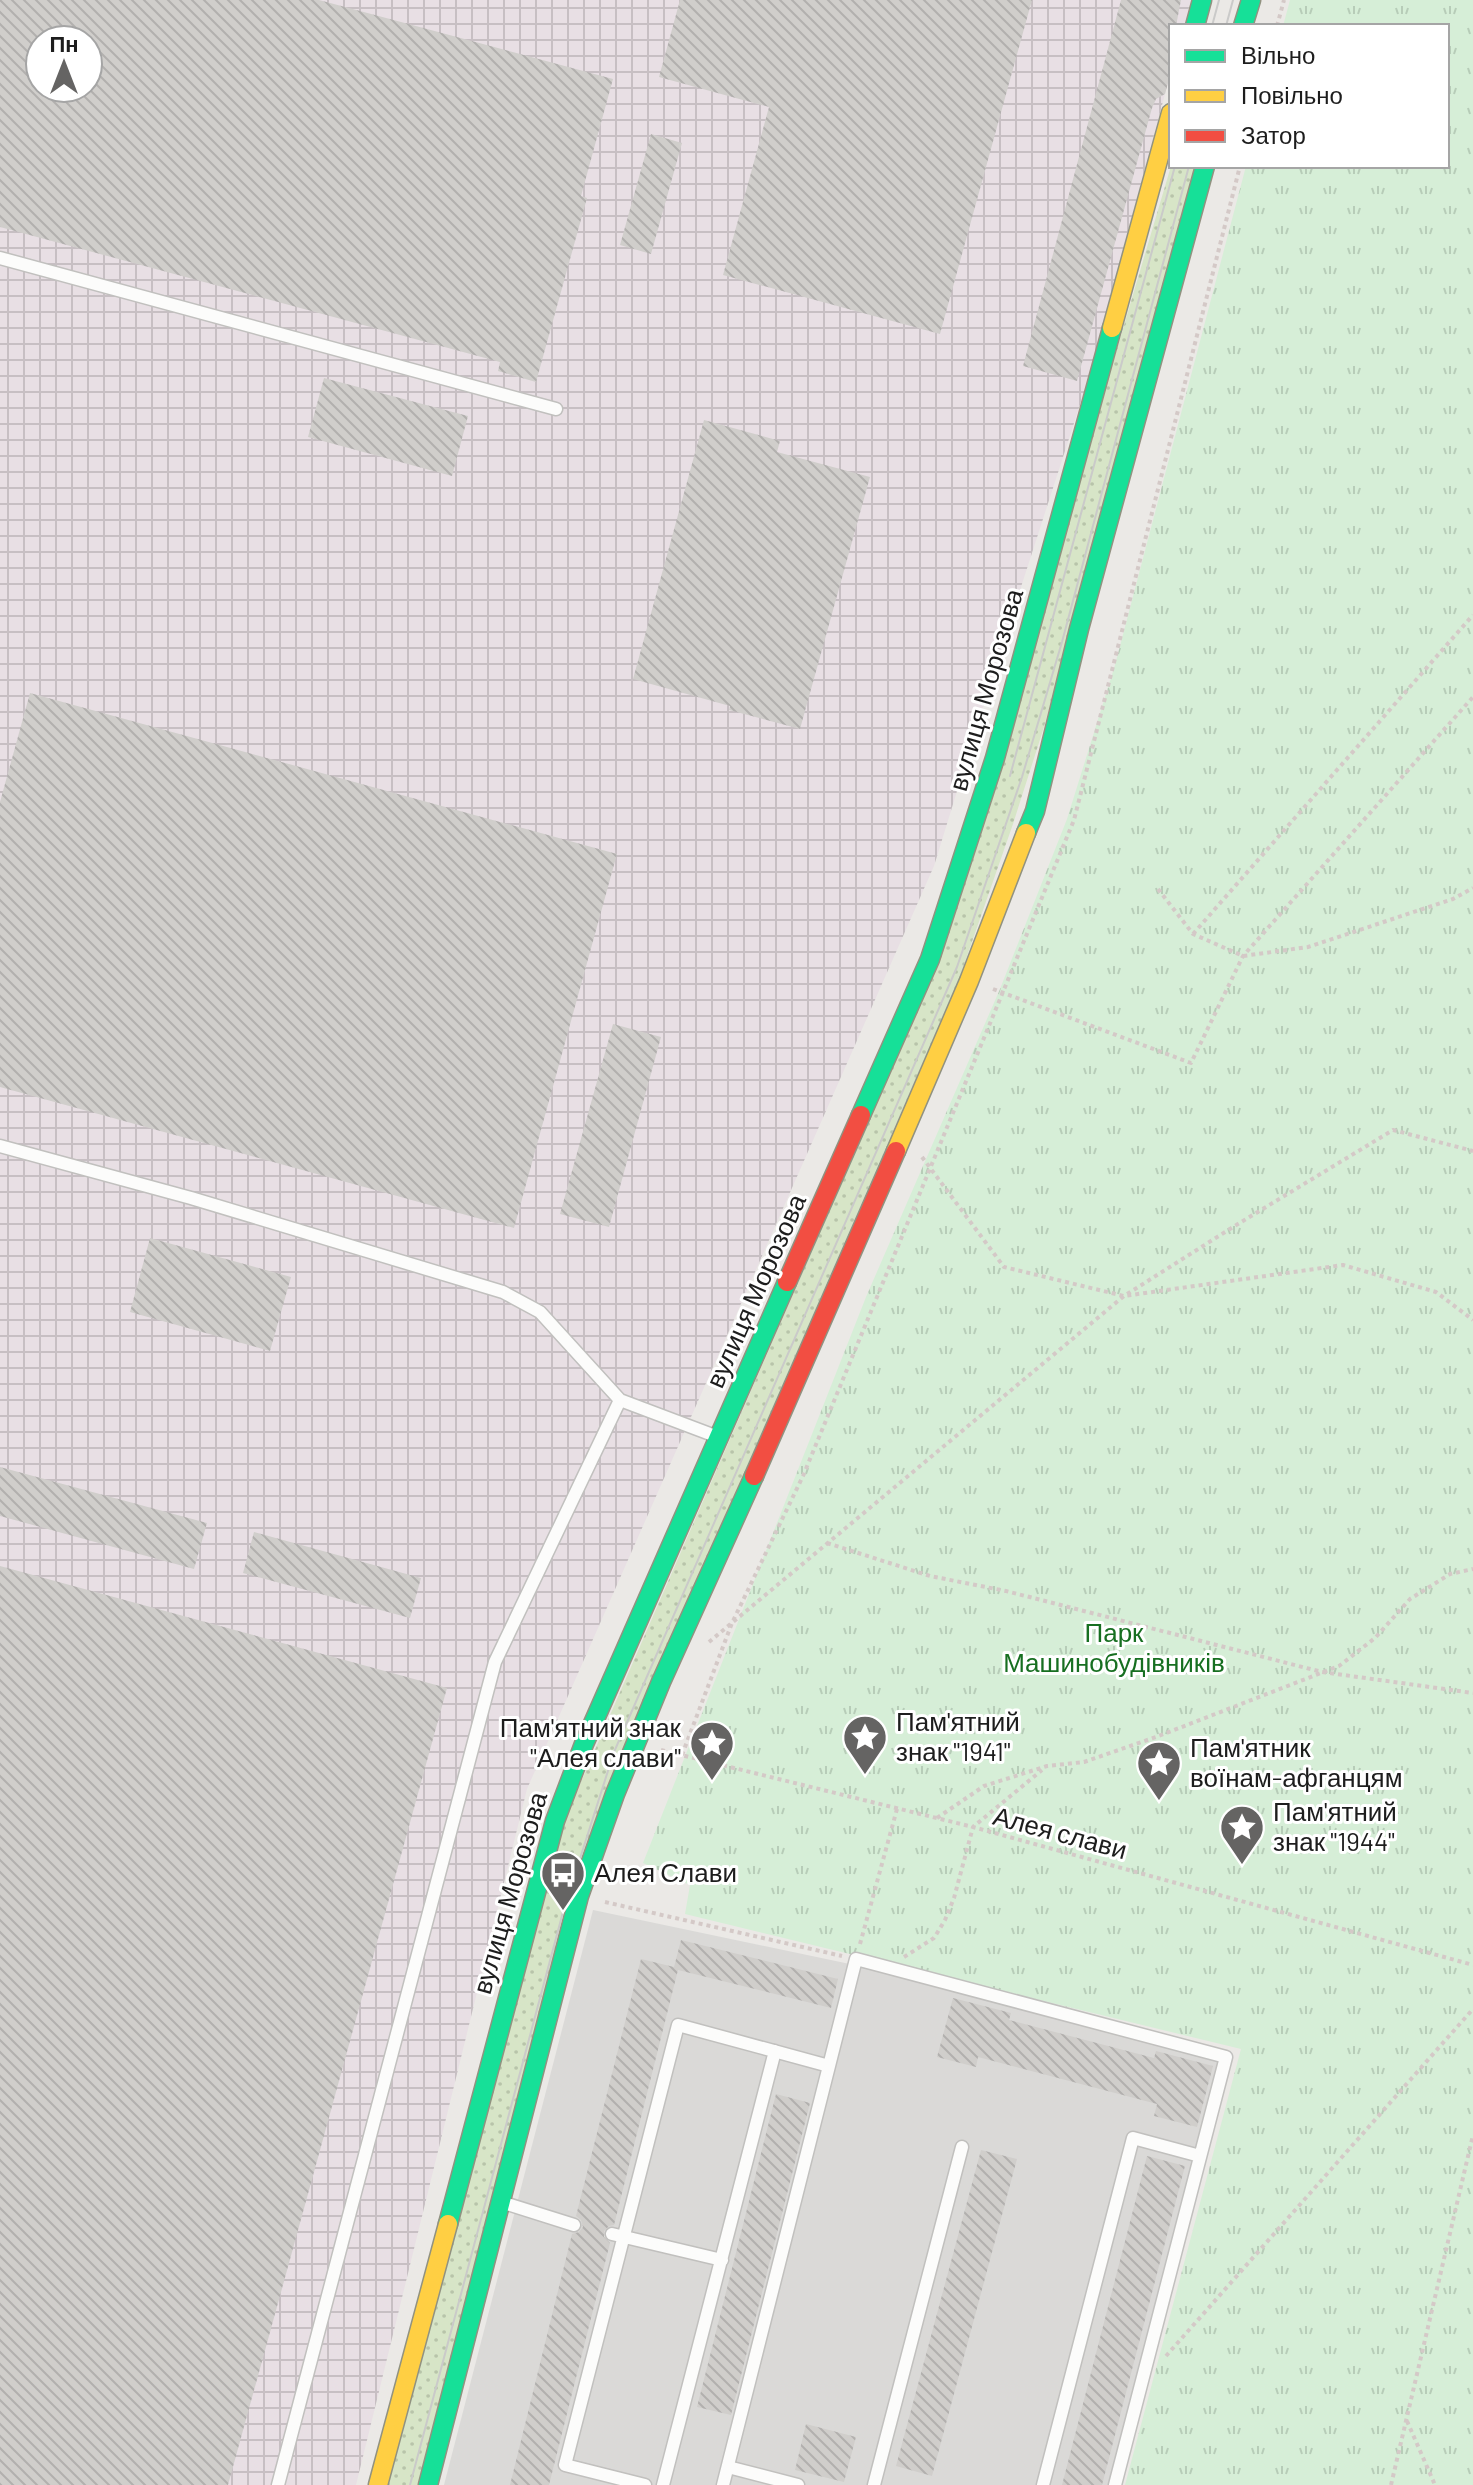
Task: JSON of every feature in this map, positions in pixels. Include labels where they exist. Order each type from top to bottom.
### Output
[{"type":"main road","points":[[1196,24],[1202,0]]},
{"type":"main road","points":[[1244,24],[1251,0]]},
{"type":"main road","name":"вулиця Морозова","points":[[378,2485],[555,1821],[596,1716],[930,959],[999,744],[1169,120]]},
{"type":"main road","points":[[428,2485],[579,1896],[636,1744],[969,981],[1035,811],[1079,629],[1204,168]]},
{"type":"lane","points":[[0,258],[556,409]]},
{"type":"lane","points":[[0,1146],[191,1198],[503,1292],[540,1312],[620,1400],[720,1438]]},
{"type":"lane","points":[[278,2485],[495,1662],[620,1400]]},
{"type":"lane","points":[[723,2485],[856,1959],[1226,2057],[1115,2485]]},
{"type":"lane","points":[[645,2485],[565,2465],[618,2236],[678,2025],[829,2066]]},
{"type":"lane","points":[[663,2485],[775,2051]]},
{"type":"lane","points":[[1043,2485],[1133,2138],[1200,2156]]},
{"type":"lane","points":[[874,2485],[962,2147]]},
{"type":"lane","points":[[500,2202],[574,2225]]},
{"type":"lane","points":[[618,2236],[722,2260]]},
{"type":"lane","points":[[728,2467],[798,2485]]},
{"type":"path","points":[[1278,24],[1284,0]]},
{"type":"path","points":[[1193,934],[1473,615]]},
{"type":"path","points":[[969,981],[1191,1063],[1243,956],[1473,697]]},
{"type":"path","points":[[1158,889],[1193,934],[1243,956],[1308,947],[1453,899],[1473,888]]},
{"type":"path","points":[[708,1643],[1124,1296],[1393,1130],[1473,1151]]},
{"type":"path","points":[[903,1132],[1004,1267],[1124,1296],[1343,1265],[1436,1292],[1473,1320]]},
{"type":"path","points":[[827,1543],[930,1576],[1006,1591],[1322,1672],[1473,1693]]},
{"type":"path","points":[[937,1818],[984,1786],[1047,1766],[1084,1762],[1339,1666],[1375,1638],[1410,1599],[1450,1574],[1473,1569]]},
{"type":"path","name":"Алея слави","points":[[636,1744],[973,1827],[1473,1965]]},
{"type":"path","points":[[889,1967],[934,1938],[945,1920],[973,1827],[1047,1766]]},
{"type":"path","points":[[579,1896],[856,1959],[897,1809]]},
{"type":"path","points":[[1162,2361],[1473,2009]]},
{"type":"path","points":[[1391,2485],[1473,2135]]},
{"type":"path","points":[[1407,2420],[1435,2485]]},
{"type":"shaded area","points":[[0,0],[1191,0],[1185,24],[1169,24],[1169,79],[1087,383],[934,866],[527,1789],[356,2485],[0,2485]]},
{"type":"shaded area","points":[[593,1910],[921,1979],[1220,2062],[1110,2485],[444,2485]]},
{"type":"green space","name":"Парк Машинобудівників","points":[[1290,0],[1473,0],[1473,2485],[1125,2485],[1241,2049],[685,1914],[690,1885],[643,1863],[866,1297],[1000,989],[1067,819],[1115,665],[1245,168],[1449,168],[1449,24],[1284,24]]},
{"type":"green space","points":[[1170,168],[1195,168],[1044,727],[958,982],[619,1760],[420,2485],[388,2485],[564,1821],[933,972]]},
{"type":"building","points":[[0,0],[319,0],[613,79],[581,196],[587,198],[536,382],[498,371],[500,362],[0,227]]},
{"type":"building","points":[[680,0],[1032,0],[940,334],[723,275],[769,107],[659,77]]},
{"type":"building","points":[[1121,0],[1181,0],[1176,24],[1169,24],[1169,79],[1165,94],[1156,99],[1152,108],[1077,381],[1023,366]]},
{"type":"building","points":[[651,134],[682,143],[651,254],[620,245]]},
{"type":"building","points":[[324,378],[468,416],[452,476],[308,437]]},
{"type":"building","points":[[704,420],[780,441],[777,452],[870,477],[800,729],[633,679]]},
{"type":"building","points":[[30,693],[617,854],[514,1228],[0,1087],[0,802]]},
{"type":"building","points":[[613,1024],[661,1037],[609,1227],[560,1214]]},
{"type":"building","points":[[150,1238],[291,1277],[270,1351],[130,1312]]},
{"type":"building","points":[[0,1467],[207,1523],[194,1569],[0,1516]]},
{"type":"building","points":[[254,1532],[421,1578],[410,1618],[243,1573]]},
{"type":"building","points":[[0,1566],[447,1688],[228,2485],[0,2485]]},
{"type":"building","points":[[681,1940],[838,1979],[831,2008],[678,1970],[614,2225],[604,2231],[604,2237],[610,2243],[549,2485],[510,2485],[572,2234],[583,2227],[576,2216],[641,1959],[674,1967]]},
{"type":"building","points":[[953,1998],[1011,2013],[1009,2020],[1154,2058],[1156,2051],[1213,2066],[1197,2127],[1154,2116],[1157,2104],[978,2057],[976,2067],[937,2057]]},
{"type":"building","points":[[776,2094],[810,2103],[731,2415],[697,2407]]},
{"type":"building","points":[[981,2150],[1017,2159],[932,2476],[896,2466]]},
{"type":"building","points":[[1147,2156],[1185,2166],[1102,2485],[1062,2485]]},
{"type":"building","points":[[806,2424],[856,2437],[844,2482],[795,2470]]},
{"type":"tram line","points":[[1213,24],[1219,0]]},
{"type":"tram line","points":[[1227,24],[1233,0]]},
{"type":"tram line","points":[[1010,776],[1174,168]]},
{"type":"tram line","points":[[410,2485],[563,1912],[614,1752],[957,967],[1022,777],[1062,642],[1188,168]]},
{"type":"traffic: fast","points":[[1196,24],[1202,0]]},
{"type":"traffic: fast","points":[[1244,24],[1251,0]]},
{"type":"traffic: fast","points":[[1026,833],[1035,811],[1079,629],[1204,168]]},
{"type":"traffic: fast","points":[[861,1115],[930,959],[995,758],[1112,328]]},
{"type":"traffic: fast","points":[[448,2224],[555,1821],[584,1744],[787,1282]]},
{"type":"traffic: fast","points":[[428,2485],[579,1896],[615,1794],[661,1682],[754,1476]]},
{"type":"traffic: slow","points":[[1112,328],[1169,120]]},
{"type":"traffic: slow","points":[[896,1151],[969,981],[1026,833]]},
{"type":"traffic: slow","points":[[378,2485],[448,2224]]},
{"type":"traffic: jam","points":[[787,1282],[861,1115]]},
{"type":"traffic: jam","points":[[754,1476],[896,1151]]},
{"type":"place","name":"Пам'ятний знак \"1941\"","points":[[865,1776]]},
{"type":"place","name":"Пам'ятний знак \"Алея слави\"","points":[[712,1782]]},
{"type":"place","name":"Пам'ятник воїнам-афганцям","points":[[1159,1802]]},
{"type":"place","name":"Пам'ятний знак \"1944\"","points":[[1242,1866]]},
{"type":"place","name":"Алея Слави","points":[[563,1912]]}]
